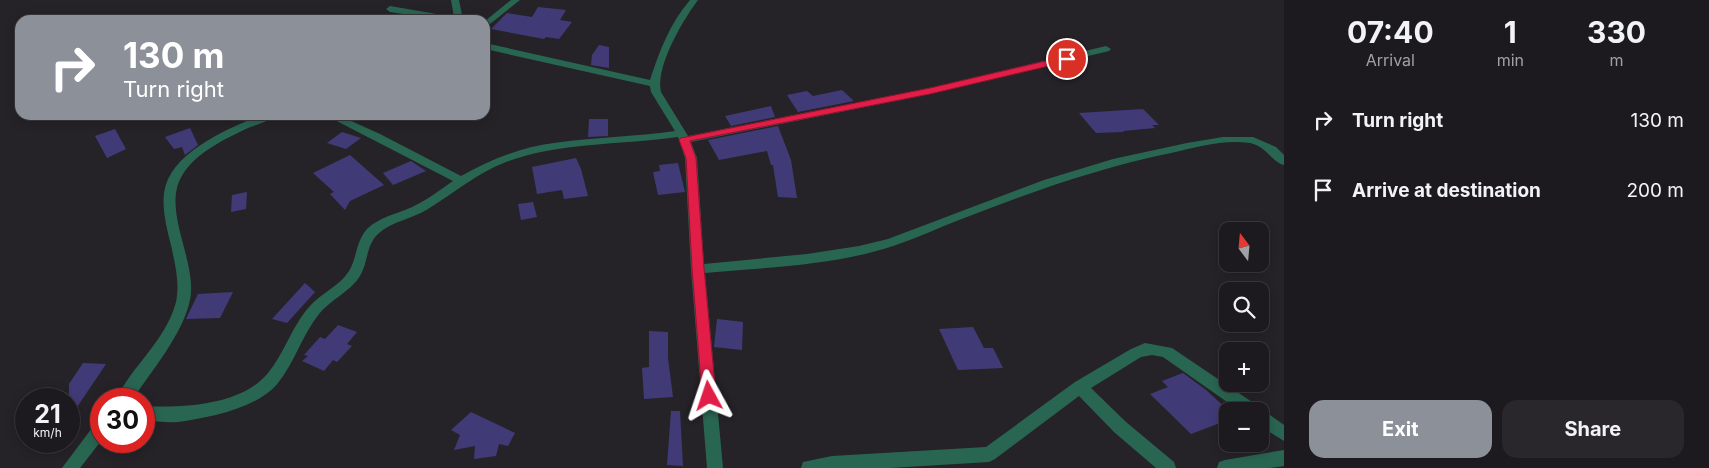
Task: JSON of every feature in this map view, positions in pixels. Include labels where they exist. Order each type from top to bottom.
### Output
[{"type":"street","points":[[455,0],[457,15]]},
{"type":"street","points":[[490,21],[516,0]]},
{"type":"street","points":[[694,0],[683,13],[672,35],[658,67],[654,84],[656,92],[683,136],[691,158],[698,268],[715,468]]},
{"type":"street","points":[[390,9],[427,15]]},
{"type":"street","points":[[490,47],[654,84]]},
{"type":"street","points":[[155,414],[176,415],[218,408],[258,392],[273,378],[314,310],[342,287],[354,273],[364,246],[372,232],[385,223],[423,207],[461,181],[503,159],[552,146],[683,136],[930,91],[1106,49]]},
{"type":"street","points":[[131,388],[167,334],[183,302],[184,280],[173,225],[170,198],[172,184],[180,170],[217,140],[259,120]]},
{"type":"street","points":[[341,120],[376,136],[461,181]]},
{"type":"street","points":[[698,268],[807,259],[859,251],[892,242],[1048,183],[1118,161],[1187,146],[1223,140],[1253,140],[1272,148],[1284,162]]},
{"type":"street","points":[[809,468],[832,464],[989,454],[1080,387],[1145,349],[1160,350],[1183,362],[1239,402]]},
{"type":"street","points":[[1080,387],[1120,427],[1168,468]]},
{"type":"street","points":[[1269,423],[1284,434]]},
{"type":"street","points":[[70,468],[90,443]]},
{"type":"street","points":[[1225,468],[1284,458]]},
{"type":"building","points":[[538,7],[566,10],[560,20],[572,22],[559,39],[546,37],[544,39],[491,29],[507,13],[532,17]]},
{"type":"building","points":[[599,45],[609,47],[609,68],[591,65],[592,55]]},
{"type":"building","points":[[842,90],[854,101],[798,112],[787,95],[807,91],[813,96]]},
{"type":"building","points":[[771,106],[775,117],[731,126],[725,116]]},
{"type":"building","points":[[1143,109],[1159,125],[1152,125],[1155,128],[1124,132],[1096,133],[1079,113]]},
{"type":"building","points":[[589,119],[608,119],[608,136],[588,137]]},
{"type":"building","points":[[778,126],[791,160],[797,198],[778,197],[773,165],[771,165],[767,151],[719,160],[708,140]]},
{"type":"building","points":[[190,128],[198,145],[185,155],[182,147],[174,149],[165,137]]},
{"type":"building","points":[[115,129],[126,149],[107,158],[95,136]]},
{"type":"building","points":[[342,132],[361,138],[346,149],[327,143]]},
{"type":"building","points":[[350,155],[384,185],[350,201],[345,210],[330,194],[334,192],[313,173]]},
{"type":"building","points":[[576,158],[588,196],[564,199],[562,190],[537,194],[532,167]]},
{"type":"building","points":[[411,161],[426,171],[393,185],[383,173]]},
{"type":"building","points":[[678,163],[685,192],[658,195],[653,172],[660,171],[659,165]]},
{"type":"building","points":[[247,192],[246,209],[231,212],[232,195]]},
{"type":"building","points":[[533,202],[537,217],[521,220],[518,204]]},
{"type":"building","points":[[305,283],[315,292],[287,323],[272,319]]},
{"type":"building","points":[[233,292],[220,318],[186,319],[198,294]]},
{"type":"building","points":[[717,319],[743,322],[742,350],[714,347]]},
{"type":"building","points":[[338,325],[357,332],[347,344],[352,346],[337,362],[333,360],[324,371],[302,361],[308,356],[304,355],[320,337],[325,339]]},
{"type":"building","points":[[973,327],[984,348],[993,348],[1003,368],[958,370],[939,329]]},
{"type":"building","points":[[649,331],[668,332],[668,358],[673,397],[644,399],[642,368],[649,367]]},
{"type":"building","points":[[83,363],[106,364],[80,403],[80,388],[69,388],[69,384]]},
{"type":"building","points":[[1183,373],[1206,390],[1219,402],[1219,423],[1191,434],[1150,394],[1168,387],[1162,381]]},
{"type":"building","points":[[671,411],[680,411],[683,466],[667,465]]},
{"type":"building","points":[[471,412],[515,433],[508,446],[499,444],[496,456],[474,459],[475,446],[454,450],[460,435],[451,430]]},
{"type":"route","points":[[709,396],[691,158],[684,140],[725,130],[930,91],[1067,59]]}]
